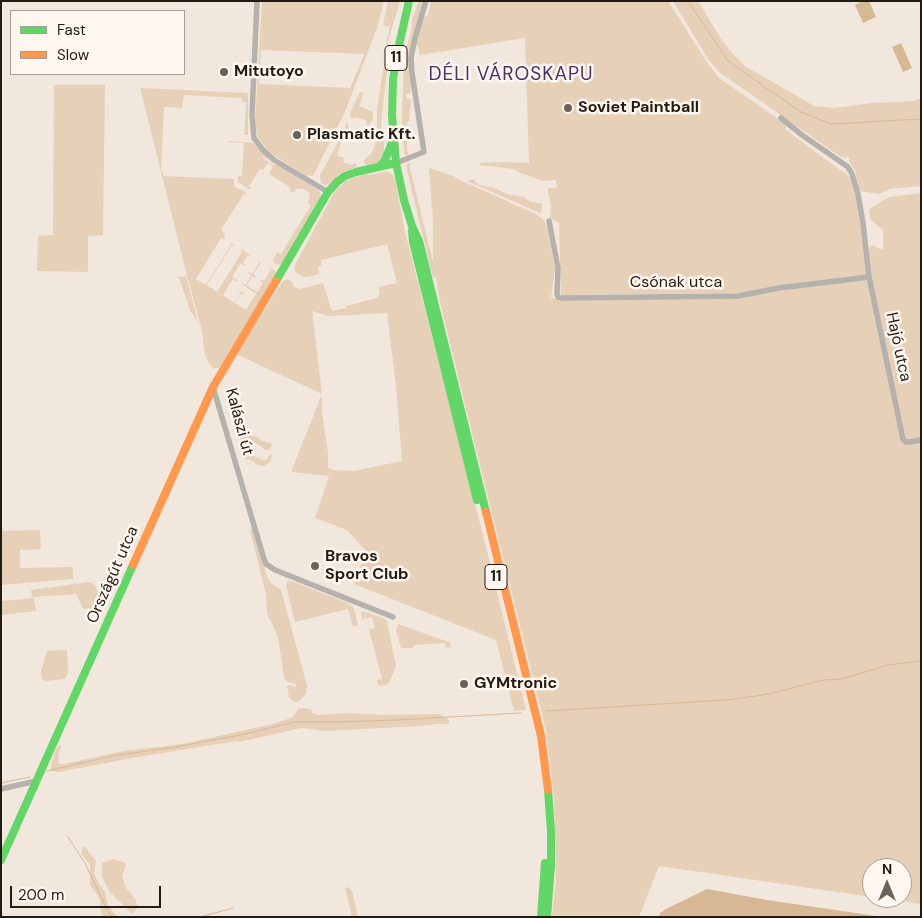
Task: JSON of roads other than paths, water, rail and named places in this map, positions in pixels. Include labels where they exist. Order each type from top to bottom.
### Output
[{"type":"main road","name":"11","points":[[409,1],[396,54],[393,80],[392,116],[396,163],[404,200],[412,226],[420,242],[530,686],[546,771],[551,830],[551,865],[547,917]]},
{"type":"main road","points":[[379,167],[385,160],[394,138]]},
{"type":"main road","name":"Kalászi út","points":[[213,387],[328,192],[345,176],[396,163]]},
{"type":"main road","name":"11","points":[[412,226],[413,242],[531,716],[539,764],[545,831],[545,864],[541,917]]},
{"type":"main road","name":"Országút utca","points":[[1,860],[213,387]]},
{"type":"street","points":[[257,1],[252,115],[254,138],[274,160],[328,192]]},
{"type":"street","points":[[396,163],[424,152],[411,58],[426,1]]},
{"type":"street","points":[[781,118],[848,168],[852,174],[863,223],[869,273]]},
{"type":"street","name":"Csónak utca","points":[[548,221],[558,268],[557,294],[561,298],[738,296],[869,273]]},
{"type":"street","name":"Hajó utca","points":[[869,273],[903,439],[906,442],[921,440]]},
{"type":"street","name":"Kalászi út","points":[[213,387],[266,564],[276,570],[393,617]]},
{"type":"street","points":[[1,789],[37,778]]},
{"type":"waterway","points":[[688,1],[728,61],[801,112],[831,124],[921,119]]},
{"type":"waterway","points":[[546,711],[727,700],[769,694],[823,680],[842,679],[888,665],[921,661]]},
{"type":"waterway","points":[[47,771],[117,755],[170,748],[245,734],[294,722],[396,720],[521,713]]},
{"type":"waterway","points":[[1,783],[30,777]]},
{"type":"waterway","points":[[68,837],[86,865],[112,917]]},
{"type":"waterway","points":[[200,917],[233,908]]},
{"type":"place","name":"Mitutoyo","points":[[224,72]]},
{"type":"place","name":"Soviet Paintball","points":[[568,108]]},
{"type":"place","name":"Plasmatic Kft.","points":[[297,135]]},
{"type":"place","name":"Bravos Sport Club","points":[[315,566]]},
{"type":"place","name":"GYMtronic","points":[[464,684]]},
{"type":"district","name":"DÉLI VÁROSKAPU","points":[[511,75]]}]
